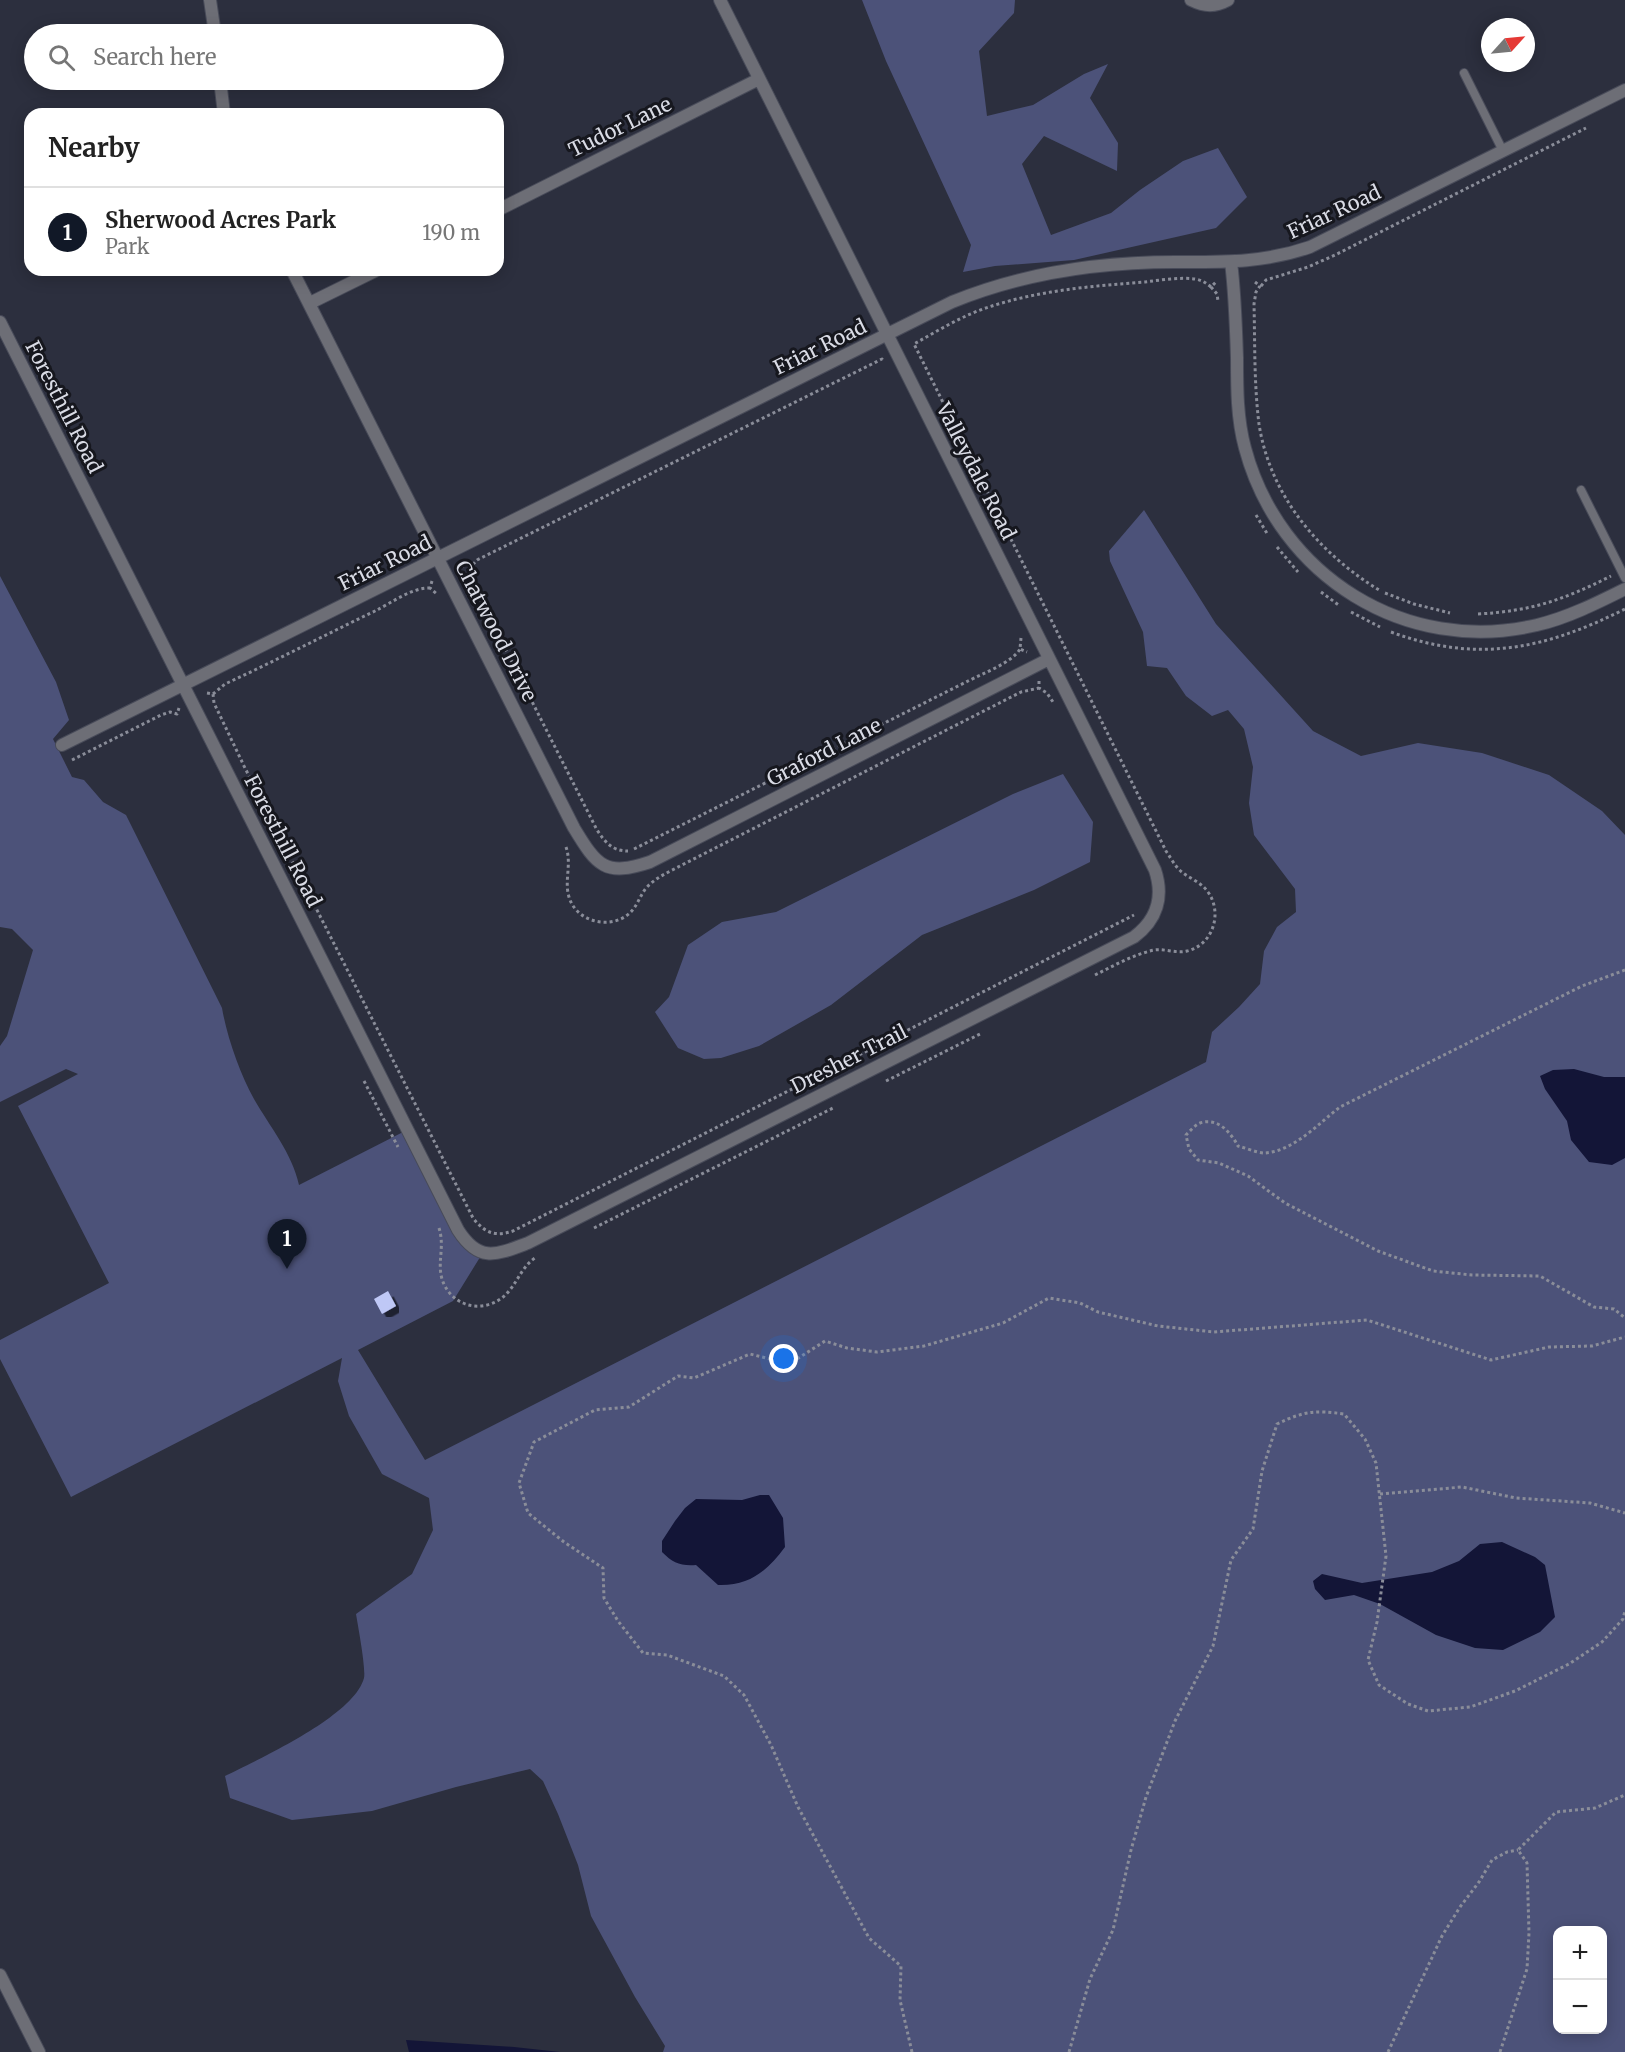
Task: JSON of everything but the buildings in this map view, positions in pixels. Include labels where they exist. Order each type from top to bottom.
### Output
[{"type":"street","points":[[210,0],[214,24]]},
{"type":"street","name":"Valleydale Road","points":[[720,0],[1158,879],[1159,899],[1154,917],[1142,931],[1115,946]]},
{"type":"street","points":[[1197,2],[1212,6],[1228,0]]},
{"type":"street","name":"Tudor Lane","points":[[504,207],[759,80]]},
{"type":"street","points":[[221,90],[223,108]]},
{"type":"street","name":"Friar Road","points":[[62,745],[952,302],[981,290],[1016,280],[1106,266],[1231,262],[1274,258],[1310,247],[1625,90]]},
{"type":"street","points":[[1231,262],[1236,300],[1240,425],[1249,463],[1268,506],[1280,526],[1315,567],[1355,597],[1379,609],[1418,623],[1451,630],[1502,631],[1538,625],[1625,589]]},
{"type":"street","name":"Chatwood Drive","points":[[295,276],[574,828],[589,854],[613,868]]},
{"type":"street","points":[[310,303],[365,276]]},
{"type":"street","name":"Foresthill Road","points":[[0,322],[464,1240],[482,1254],[495,1254],[528,1243],[601,1206]]},
{"type":"street","name":"Graford Lane","points":[[613,868],[630,868],[650,862],[1049,659]]},
{"type":"street","name":"Dresher Trail","points":[[601,1206],[1115,946]]},
{"type":"street","points":[[0,1975],[39,2052]]},
{"type":"lane","points":[[1464,74],[1503,151]]},
{"type":"lane","points":[[1581,490],[1623,575]]},
{"type":"path","points":[[1461,614],[1414,604],[1381,591],[1330,554],[1310,534],[1293,510],[1276,479],[1259,426],[1254,304],[1256,292],[1266,280],[1308,267],[1335,255],[1594,124]]},
{"type":"path","points":[[1094,976],[1136,955],[1154,950],[1178,952],[1194,949],[1214,928],[1216,908],[1209,893],[1202,885],[1181,872],[1166,851],[914,344],[948,325],[990,307],[1038,294],[1090,286],[1185,279],[1204,282],[1217,294],[1220,308]]},
{"type":"path","points":[[1212,287],[1216,282]]},
{"type":"path","points":[[1255,282],[1260,286]]},
{"type":"path","points":[[469,568],[477,560],[882,359]]},
{"type":"path","points":[[1251,507],[1268,536]]},
{"type":"path","points":[[1275,545],[1304,578]]},
{"type":"path","points":[[462,565],[469,568]]},
{"type":"path","points":[[469,568],[474,587],[597,830],[606,843],[620,851],[638,848],[684,825],[979,675],[1018,654],[1020,649]]},
{"type":"path","points":[[1473,615],[1534,608],[1623,575]]},
{"type":"path","points":[[430,588],[432,581]]},
{"type":"path","points":[[1314,586],[1341,606]]},
{"type":"path","points":[[207,693],[213,694],[225,684],[411,593],[430,588],[440,597]]},
{"type":"path","points":[[1349,612],[1392,633],[1416,640],[1481,650],[1518,648],[1543,642],[1576,631],[1625,609]]},
{"type":"path","points":[[1039,681],[1039,688]]},
{"type":"path","points":[[563,841],[570,865],[567,887],[569,899],[588,919],[600,923],[615,921],[627,916],[636,907],[648,886],[680,866],[1021,693],[1039,688],[1047,693],[1055,707]]},
{"type":"path","points":[[213,694],[214,703],[239,756],[468,1209],[480,1227],[490,1233],[501,1235],[513,1230],[1137,913]]},
{"type":"path","points":[[177,714],[180,707]]},
{"type":"path","points":[[72,760],[161,715],[170,712],[182,718]]},
{"type":"path","points":[[1625,970],[1582,986],[1340,1107],[1307,1135],[1288,1146],[1264,1153],[1238,1146],[1229,1131],[1211,1121],[1198,1123],[1186,1135],[1189,1149],[1198,1160],[1219,1163],[1248,1176],[1285,1203],[1378,1251],[1433,1271],[1472,1275],[1540,1276],[1594,1307],[1614,1310],[1625,1318]]},
{"type":"path","points":[[882,1083],[987,1030]]},
{"type":"path","points":[[360,1073],[399,1150]]},
{"type":"path","points":[[593,1229],[840,1104]]},
{"type":"path","points":[[439,1227],[442,1239],[440,1267],[442,1280],[448,1292],[458,1301],[472,1307],[487,1306],[508,1292],[526,1265],[543,1254]]},
{"type":"path","points":[[912,2052],[900,2000],[901,1966],[869,1938],[798,1807],[771,1745],[744,1695],[724,1676],[667,1655],[643,1653],[618,1621],[604,1598],[603,1568],[564,1542],[528,1513],[519,1483],[534,1442],[595,1410],[629,1407],[678,1376],[694,1378],[750,1354],[782,1362],[797,1359],[825,1341],[847,1348],[878,1352],[924,1346],[1003,1323],[1049,1298],[1080,1303],[1098,1312],[1158,1326],[1214,1332],[1367,1320],[1491,1360],[1549,1347],[1592,1346],[1623,1339],[1625,1336]]},
{"type":"path","points":[[1069,2052],[1090,1979],[1113,1930],[1146,1797],[1175,1721],[1213,1646],[1231,1560],[1253,1529],[1262,1471],[1277,1424],[1296,1415],[1319,1411],[1344,1414],[1365,1439],[1376,1463],[1386,1556],[1377,1623],[1368,1660],[1379,1685],[1408,1704],[1428,1711],[1470,1707],[1515,1691],[1569,1664],[1602,1642],[1623,1619],[1625,1611]]},
{"type":"path","points":[[1380,1494],[1462,1487],[1516,1498],[1590,1503],[1625,1513]]},
{"type":"path","points":[[1388,2052],[1442,1936],[1492,1860],[1506,1852],[1518,1850],[1556,1812],[1595,1808],[1625,1795]]},
{"type":"path","points":[[1500,2052],[1527,1969],[1529,1933],[1527,1863],[1518,1850]]},
{"type":"shaded area","points":[[862,0],[1015,0],[1014,13],[979,51],[987,116],[1033,105],[1084,74],[1108,64],[1090,98],[1118,143],[1117,171],[1044,136],[1022,164],[1051,235],[1111,213],[1183,161],[1218,148],[1247,197],[1216,228],[1074,260],[995,266],[963,272],[971,245],[886,61]]},
{"type":"shaded area","points":[[1144,510],[1216,624],[1313,731],[1361,756],[1418,743],[1482,753],[1549,775],[1602,811],[1625,835],[1625,2052],[663,2052],[665,2046],[635,1997],[591,1916],[578,1865],[558,1814],[543,1781],[530,1769],[372,1811],[292,1820],[230,1798],[225,1776],[304,1735],[343,1707],[357,1692],[364,1673],[356,1614],[412,1574],[433,1530],[429,1498],[382,1474],[349,1416],[338,1381],[342,1358],[71,1497],[0,1359],[0,1340],[109,1283],[18,1106],[78,1074],[66,1069],[0,1102],[0,1046],[7,1036],[33,950],[12,929],[0,927],[0,576],[56,682],[69,720],[53,739],[72,777],[84,780],[103,802],[126,815],[222,1008],[239,1067],[254,1099],[286,1151],[299,1185],[407,1130],[458,1230],[482,1254],[453,1301],[358,1350],[425,1460],[1206,1062],[1212,1032],[1260,984],[1264,951],[1277,927],[1296,912],[1295,889],[1254,835],[1249,803],[1253,767],[1244,729],[1228,710],[1212,716],[1186,696],[1167,668],[1147,666],[1143,632],[1110,561],[1109,551]]},
{"type":"shaded area","points":[[1063,774],[1093,822],[1090,862],[1034,890],[922,935],[831,1005],[759,1046],[721,1058],[704,1059],[678,1048],[655,1012],[669,997],[688,945],[722,922],[776,912],[1013,794]]},
{"type":"shaded area","points":[[1574,1069],[1604,1077],[1625,1077],[1625,1158],[1612,1165],[1589,1162],[1571,1140],[1567,1121],[1545,1089],[1540,1076],[1553,1070]]},
{"type":"shaded area","points":[[769,1495],[783,1518],[785,1547],[764,1570],[749,1580],[718,1585],[696,1565],[677,1563],[662,1552],[662,1541],[685,1508],[696,1499],[742,1500]]},
{"type":"shaded area","points":[[1502,1542],[1535,1557],[1545,1565],[1555,1617],[1540,1632],[1503,1650],[1475,1648],[1436,1635],[1380,1604],[1354,1595],[1325,1600],[1315,1589],[1313,1581],[1322,1574],[1362,1583],[1432,1572],[1459,1561],[1480,1544]]},
{"type":"shaded area","points":[[406,2040],[514,2047],[560,2052],[409,2052]]},
{"type":"place","name":"Sherwood Acres Park","points":[[287,1269]]}]
